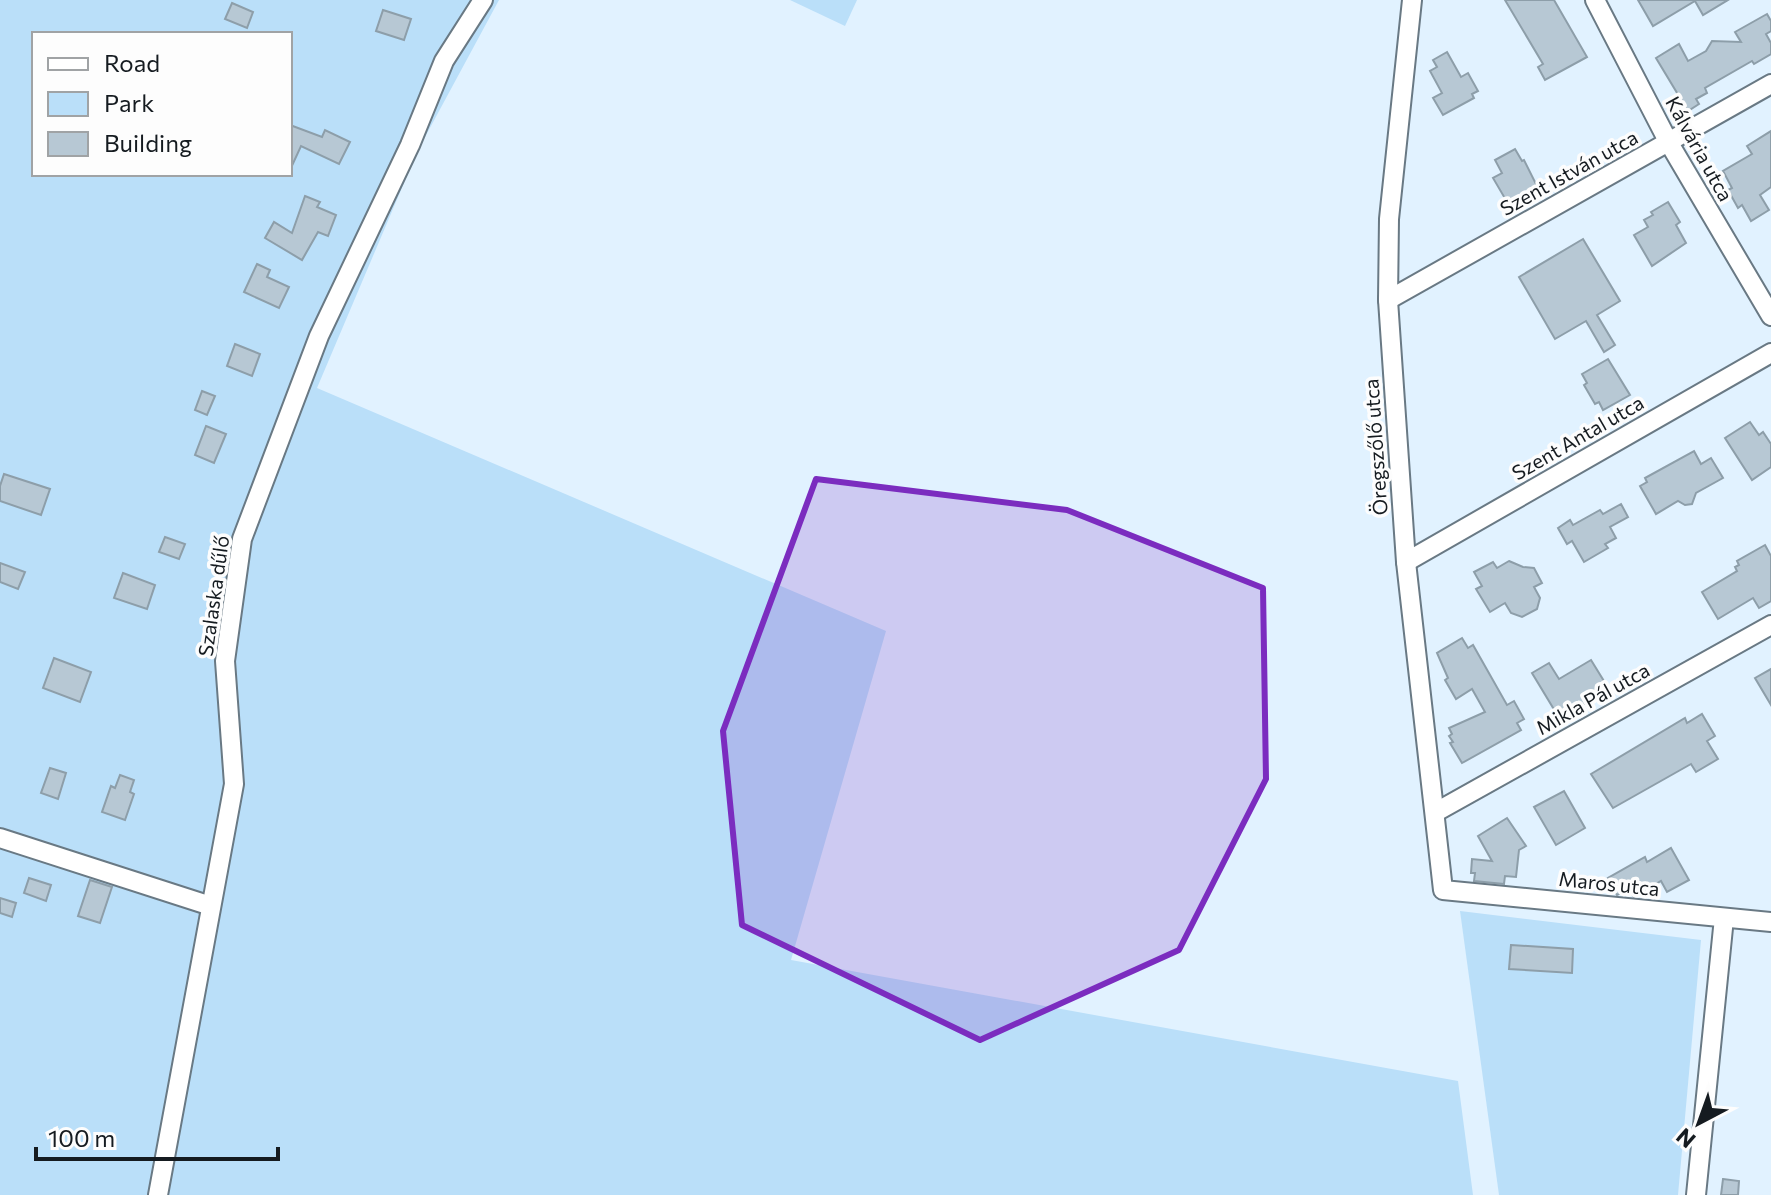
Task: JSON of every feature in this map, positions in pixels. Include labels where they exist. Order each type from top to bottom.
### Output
[{"type":"street","name":"Szalaska dűlő","points":[[158,1195],[234,784],[225,661],[242,539],[319,336],[410,145],[444,61],[483,0]]},
{"type":"street","name":"Öregszőlő utca","points":[[1412,0],[1389,219],[1388,300],[1406,562],[1443,890]]},
{"type":"street","name":"Kálvária utca","points":[[1595,0],[1669,143],[1771,316]]},
{"type":"street","name":"Szent István utca","points":[[1388,300],[1771,84]]},
{"type":"street","name":"Szent Antal utca","points":[[1406,562],[1771,353]]},
{"type":"street","name":"Mikla Pál utca","points":[[1436,812],[1771,625]]},
{"type":"street","points":[[0,838],[211,906]]},
{"type":"street","name":"Maros utca","points":[[1443,890],[1771,922]]},
{"type":"street","points":[[1696,1195],[1724,918]]},
{"type":"highlighted area","points":[[816,479],[1067,510],[1263,588],[1266,779],[1179,950],[980,1040],[742,925],[723,731]]},
{"type":"green space","points":[[0,0],[499,0],[418,150],[317,388],[886,631],[791,960],[1458,1081],[1473,1195],[0,1195]]},
{"type":"green space","points":[[790,0],[857,0],[845,26]]},
{"type":"green space","points":[[1460,911],[1701,940],[1678,1195],[1499,1195]]},
{"type":"building","points":[[1505,0],[1554,0],[1587,57],[1545,80],[1538,67],[1543,64]]},
{"type":"building","points":[[1638,0],[1728,0],[1703,15],[1695,1],[1653,26]]},
{"type":"building","points":[[232,3],[253,12],[247,28],[225,19]]},
{"type":"building","points":[[383,10],[411,19],[404,40],[376,31]]},
{"type":"building","points":[[1767,14],[1771,21],[1771,31],[1766,34],[1771,43],[1771,54],[1754,64],[1752,61],[1705,88],[1707,93],[1696,99],[1699,104],[1688,111],[1656,58],[1679,44],[1688,61],[1706,51],[1712,41],[1741,42],[1735,32]]},
{"type":"building","points":[[1447,52],[1461,77],[1468,73],[1478,91],[1472,94],[1474,98],[1443,115],[1433,98],[1442,93],[1430,71],[1437,67],[1433,60]]},
{"type":"building","points":[[292,126],[322,137],[325,130],[350,142],[339,164],[301,146],[292,166]]},
{"type":"building","points":[[1771,131],[1771,187],[1760,195],[1769,210],[1751,221],[1742,205],[1738,208],[1728,190],[1732,188],[1723,171],[1752,154],[1747,146]]},
{"type":"building","points":[[1515,149],[1539,190],[1510,207],[1493,178],[1502,173],[1495,160]]},
{"type":"building","points":[[305,196],[320,202],[317,207],[336,215],[328,236],[318,232],[302,260],[265,238],[274,222],[292,233]]},
{"type":"building","points":[[1668,202],[1680,222],[1676,225],[1686,243],[1652,266],[1634,235],[1648,227],[1644,220],[1653,215],[1651,212]]},
{"type":"building","points":[[1583,239],[1620,301],[1597,315],[1615,345],[1604,352],[1586,321],[1555,339],[1519,277]]},
{"type":"building","points":[[257,264],[270,270],[267,277],[289,287],[279,308],[244,292]]},
{"type":"building","points":[[235,344],[260,354],[252,376],[227,366]]},
{"type":"building","points":[[1608,359],[1630,395],[1603,410],[1599,402],[1595,404],[1584,385],[1587,383],[1582,374]]},
{"type":"building","points":[[202,391],[215,396],[207,415],[195,410]]},
{"type":"building","points":[[1750,422],[1759,435],[1763,432],[1771,444],[1771,467],[1752,480],[1725,438]]},
{"type":"building","points":[[206,426],[226,434],[214,463],[195,455]]},
{"type":"building","points":[[1694,451],[1701,464],[1711,458],[1723,478],[1696,493],[1692,504],[1685,505],[1678,501],[1656,514],[1640,486],[1647,482],[1645,478]]},
{"type":"building","points":[[4,474],[50,489],[41,515],[0,501]]},
{"type":"building","points":[[1621,504],[1628,517],[1610,527],[1616,538],[1605,544],[1608,548],[1584,562],[1572,541],[1567,544],[1558,528],[1570,520],[1573,525],[1600,510],[1603,514]]},
{"type":"building","points":[[165,537],[185,544],[179,559],[159,552]]},
{"type":"building","points":[[1765,545],[1771,556],[1771,601],[1759,608],[1753,598],[1718,619],[1702,592],[1737,571],[1737,561]]},
{"type":"building","points":[[1509,561],[1534,568],[1542,583],[1534,587],[1540,598],[1537,609],[1522,617],[1511,613],[1505,603],[1490,612],[1476,589],[1482,586],[1474,572],[1493,562],[1497,568]]},
{"type":"building","points":[[0,563],[25,572],[18,589],[0,582]]},
{"type":"building","points":[[123,573],[155,585],[147,609],[114,598]]},
{"type":"building","points":[[1462,638],[1468,648],[1473,645],[1507,705],[1514,701],[1524,719],[1517,723],[1521,730],[1462,763],[1450,743],[1453,742],[1449,728],[1485,712],[1472,689],[1456,699],[1445,680],[1448,678],[1437,653]]},
{"type":"building","points":[[54,658],[91,672],[80,702],[43,688]]},
{"type":"building","points":[[1591,660],[1607,686],[1588,697],[1590,700],[1578,708],[1576,704],[1558,716],[1532,673],[1549,663],[1559,679]]},
{"type":"building","points":[[1771,669],[1771,705],[1755,678]]},
{"type":"building","points":[[1702,714],[1715,736],[1707,741],[1718,759],[1696,772],[1691,764],[1613,808],[1591,774],[1685,718],[1687,723]]},
{"type":"building","points":[[50,768],[66,773],[58,799],[41,793]]},
{"type":"building","points":[[120,775],[134,780],[130,792],[134,794],[125,820],[102,812],[111,786],[115,788]]},
{"type":"building","points":[[1564,791],[1585,828],[1556,845],[1534,807]]},
{"type":"building","points":[[1507,818],[1526,846],[1519,850],[1516,877],[1505,876],[1504,884],[1474,881],[1472,859],[1492,861],[1478,836]]},
{"type":"building","points":[[1671,848],[1689,880],[1667,892],[1661,881],[1634,897],[1628,890],[1617,895],[1608,878],[1645,857],[1647,862]]},
{"type":"building","points":[[29,878],[51,885],[46,901],[24,893]]},
{"type":"building","points":[[90,880],[112,887],[100,923],[78,916]]},
{"type":"building","points":[[0,898],[16,903],[12,917],[0,913]]},
{"type":"building","points":[[1511,945],[1573,949],[1572,973],[1509,969]]},
{"type":"building","points":[[1723,1179],[1739,1181],[1738,1195],[1721,1195]]}]
